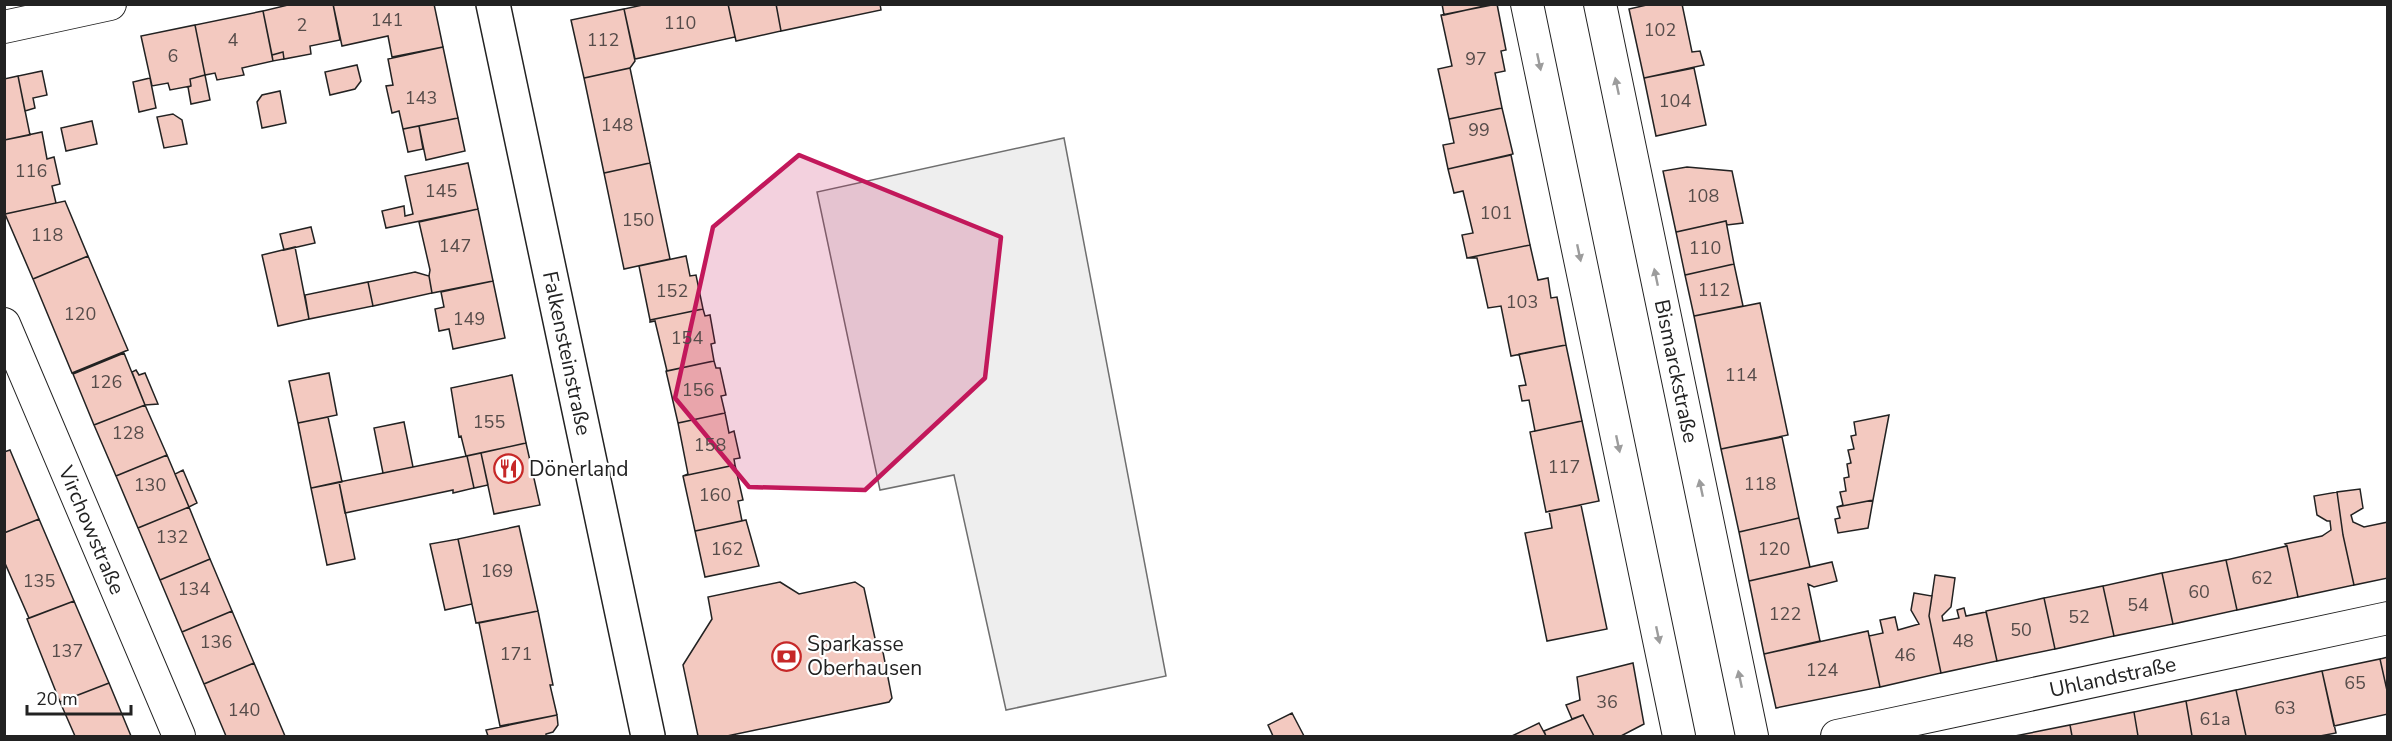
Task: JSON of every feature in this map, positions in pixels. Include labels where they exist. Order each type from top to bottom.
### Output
[{"type":"street","points":[[4,27],[110,4]]},
{"type":"street","name":"Falkensteinstraße","points":[[493,4],[648,736]]},
{"type":"street","points":[[1527,4],[1679,736]]},
{"type":"street","name":"Bismarckstraße","points":[[1600,4],[1752,736]]},
{"type":"street","name":"Virchowstraße","points":[[4,324],[179,736]]},
{"type":"street","name":"Uhlandstraße","points":[[1837,736],[2388,618]]},
{"type":"highlighted area","points":[[799,155],[1001,237],[985,378],[865,490],[749,487],[675,398],[713,227]]},
{"type":"shaded area","points":[[1064,138],[1166,676],[1006,710],[954,475],[880,490],[817,192]]},
{"type":"building","points":[[292,4],[333,4],[340,40],[310,46],[311,54],[284,59],[283,52],[272,55],[263,11]]},
{"type":"building","points":[[333,4],[434,4],[443,47],[392,57],[388,36],[342,46]]},
{"type":"building","points":[[647,4],[728,4],[735,37],[635,59],[624,9]]},
{"type":"building","points":[[728,4],[776,4],[781,31],[736,41]]},
{"type":"building","points":[[776,4],[880,4],[881,10],[781,31]]},
{"type":"building","points":[[1442,4],[1493,4],[1444,15]]},
{"type":"building","points":[[1497,4],[1506,50],[1501,51],[1505,71],[1495,73],[1502,108],[1449,119],[1438,69],[1452,66],[1441,15]]},
{"type":"building","points":[[1651,4],[1682,4],[1692,52],[1700,51],[1704,65],[1644,78],[1629,9]]},
{"type":"building","points":[[624,9],[635,61],[630,68],[584,78],[571,20]]},
{"type":"building","points":[[263,11],[273,61],[242,68],[244,75],[217,80],[215,73],[205,75],[195,25]]},
{"type":"building","points":[[195,25],[205,75],[190,79],[191,86],[170,90],[168,83],[152,86],[141,36]]},
{"type":"building","points":[[443,47],[458,118],[403,129],[399,111],[392,113],[386,86],[393,85],[388,59]]},
{"type":"building","points":[[283,52],[284,59],[273,61],[272,55]]},
{"type":"building","points":[[357,65],[361,81],[355,89],[330,95],[325,72]]},
{"type":"building","points":[[630,68],[650,163],[604,173],[584,78]]},
{"type":"building","points":[[1694,68],[1706,125],[1656,136],[1644,78]]},
{"type":"building","points":[[42,71],[47,95],[33,98],[35,108],[25,111],[18,76]]},
{"type":"building","points":[[205,75],[210,100],[191,104],[188,87],[191,86],[190,79]]},
{"type":"building","points":[[18,76],[30,135],[4,140],[4,79]]},
{"type":"building","points":[[150,78],[156,108],[139,112],[133,82]]},
{"type":"building","points":[[280,91],[286,123],[262,128],[257,102],[262,95]]},
{"type":"building","points":[[1502,108],[1513,154],[1448,169],[1443,145],[1454,143],[1449,119]]},
{"type":"building","points":[[173,114],[182,120],[187,144],[164,148],[157,117]]},
{"type":"building","points":[[458,118],[465,151],[426,160],[419,126]]},
{"type":"building","points":[[92,121],[97,144],[66,151],[61,128]]},
{"type":"building","points":[[419,126],[423,149],[408,152],[403,129]]},
{"type":"building","points":[[42,132],[47,159],[54,157],[60,184],[52,186],[56,203],[5,214],[4,140]]},
{"type":"building","points":[[1511,155],[1530,245],[1467,258],[1462,235],[1473,233],[1463,191],[1454,193],[1448,169]]},
{"type":"building","points":[[468,163],[478,209],[386,228],[382,211],[404,206],[405,216],[413,214],[405,176]]},
{"type":"building","points":[[650,163],[670,259],[624,269],[604,173]]},
{"type":"building","points":[[1687,167],[1732,171],[1743,223],[1727,225],[1726,221],[1676,232],[1663,171]]},
{"type":"building","points":[[65,201],[88,256],[33,279],[5,214]]},
{"type":"building","points":[[478,209],[493,281],[432,293],[430,270],[419,222]]},
{"type":"building","points":[[1726,221],[1734,264],[1685,275],[1676,232]]},
{"type":"building","points":[[311,227],[315,243],[284,250],[280,234]]},
{"type":"building","points":[[1530,245],[1538,280],[1548,278],[1551,298],[1557,297],[1566,345],[1511,356],[1501,306],[1488,308],[1477,258],[1467,258]]},
{"type":"building","points":[[295,247],[309,319],[278,326],[262,255]]},
{"type":"building","points":[[88,256],[128,350],[72,373],[33,279]]},
{"type":"building","points":[[686,256],[690,276],[696,275],[703,309],[650,320],[639,266]]},
{"type":"building","points":[[1734,264],[1743,306],[1694,316],[1685,275]]},
{"type":"building","points":[[415,272],[429,276],[432,293],[373,306],[368,282]]},
{"type":"building","points":[[493,281],[505,338],[453,349],[449,329],[439,331],[435,309],[444,307],[441,292]]},
{"type":"building","points":[[368,282],[373,306],[309,319],[305,295]]},
{"type":"building","points":[[1760,303],[1788,435],[1721,449],[1694,316]]},
{"type":"building","points":[[703,309],[705,316],[710,315],[715,343],[711,344],[714,361],[667,371],[655,321],[650,322],[650,320]]},
{"type":"building","points":[[1566,345],[1582,421],[1535,431],[1529,400],[1522,401],[1519,386],[1526,385],[1519,354]]},
{"type":"building","points":[[124,353],[145,405],[94,425],[73,374]]},
{"type":"building","points":[[714,361],[716,368],[720,368],[726,395],[721,396],[725,413],[678,423],[666,371]]},
{"type":"building","points":[[136,370],[139,375],[145,373],[158,404],[145,405],[132,372]]},
{"type":"building","points":[[329,373],[337,415],[298,423],[289,381]]},
{"type":"building","points":[[512,375],[526,443],[466,456],[461,436],[459,437],[451,388]]},
{"type":"building","points":[[145,405],[167,455],[116,476],[94,425]]},
{"type":"building","points":[[725,413],[729,433],[734,431],[740,458],[734,459],[735,465],[683,476],[688,474],[678,423]]},
{"type":"building","points":[[1889,415],[1873,500],[1837,507],[1843,505],[1840,492],[1846,491],[1844,478],[1849,477],[1847,464],[1851,463],[1848,450],[1854,449],[1851,436],[1856,435],[1854,422]]},
{"type":"building","points":[[328,417],[342,482],[311,488],[298,423]]},
{"type":"building","points":[[1582,421],[1599,501],[1546,512],[1530,432]]},
{"type":"building","points":[[404,422],[413,467],[383,473],[374,428]]},
{"type":"building","points":[[1782,437],[1799,518],[1739,532],[1721,449]]},
{"type":"building","name":"Dönerland","points":[[526,443],[540,505],[494,514],[481,453]]},
{"type":"building","points":[[10,450],[39,519],[4,533],[4,452]]},
{"type":"building","points":[[481,453],[488,485],[474,488],[467,456]]},
{"type":"building","points":[[167,455],[189,507],[138,528],[116,476]]},
{"type":"building","points":[[467,456],[474,488],[453,493],[453,490],[345,513],[339,482]]},
{"type":"building","points":[[735,465],[743,500],[738,501],[742,521],[695,531],[683,476]]},
{"type":"building","points":[[183,470],[197,503],[189,507],[175,474]]},
{"type":"building","points":[[339,482],[355,559],[327,565],[311,488]]},
{"type":"building","points":[[2360,489],[2363,508],[2351,515],[2353,522],[2364,527],[2388,522],[2388,578],[2354,585],[2343,535],[2337,492]]},
{"type":"building","points":[[2337,492],[2343,535],[2354,585],[2298,597],[2285,544],[2322,536],[2331,530],[2330,521],[2317,515],[2314,496]]},
{"type":"building","points":[[1873,500],[1868,528],[1838,533],[1835,519],[1840,518],[1837,507]]},
{"type":"building","points":[[1581,505],[1607,629],[1547,641],[1525,533],[1552,528],[1549,511]]},
{"type":"building","points":[[189,507],[210,559],[160,580],[138,528]]},
{"type":"building","points":[[1799,518],[1810,567],[1749,581],[1739,532]]},
{"type":"building","points":[[39,519],[74,601],[29,618],[4,561],[4,533]]},
{"type":"building","points":[[746,520],[759,566],[705,577],[695,531]]},
{"type":"building","points":[[519,526],[538,611],[476,623],[458,539]]},
{"type":"building","points":[[458,539],[472,604],[445,610],[430,544]]},
{"type":"building","points":[[2287,546],[2298,597],[2237,610],[2226,560]]},
{"type":"building","points":[[210,559],[232,611],[182,632],[160,580]]},
{"type":"building","points":[[2226,560],[2237,610],[2173,624],[2162,573]]},
{"type":"building","points":[[1832,562],[1837,581],[1814,587],[1808,584],[1820,641],[1764,654],[1749,581]]},
{"type":"building","points":[[2162,573],[2173,624],[2114,636],[2103,586]]},
{"type":"building","points":[[1935,575],[1955,578],[1951,607],[1942,616],[1943,621],[1959,618],[1957,610],[1964,608],[1966,616],[1986,612],[1997,661],[1941,673],[1929,616]]},
{"type":"building","name":"Sparkasse Oberhausen","points":[[780,582],[799,594],[855,582],[864,588],[876,643],[882,647],[892,698],[889,702],[727,736],[698,736],[683,665],[712,619],[708,597]]},
{"type":"building","points":[[2103,586],[2114,636],[2055,649],[2044,598]]},
{"type":"building","points":[[1914,593],[1932,596],[1929,616],[1941,673],[1880,687],[1869,636],[1883,633],[1880,620],[1895,617],[1898,630],[1919,624],[1911,610]]},
{"type":"building","points":[[2044,598],[2055,649],[1997,661],[1986,611]]},
{"type":"building","points":[[74,601],[109,683],[60,702],[27,619]]},
{"type":"building","points":[[232,611],[254,663],[204,684],[182,632]]},
{"type":"building","points":[[538,611],[557,715],[500,726],[479,623]]},
{"type":"building","points":[[1868,631],[1880,687],[1776,708],[1764,654]]},
{"type":"building","points":[[2388,657],[2388,695],[2380,659]]},
{"type":"building","points":[[2380,659],[2388,695],[2388,714],[2334,726],[2322,671]]},
{"type":"building","points":[[254,663],[285,736],[226,736],[204,684]]},
{"type":"building","points":[[1633,663],[1644,724],[1621,736],[1594,736],[1583,715],[1572,719],[1566,705],[1580,700],[1577,677]]},
{"type":"building","points":[[2322,671],[2336,733],[2320,736],[2246,736],[2236,690]]},
{"type":"building","points":[[109,683],[131,736],[75,736],[60,702]]},
{"type":"building","points":[[2236,690],[2246,736],[2192,736],[2186,701]]},
{"type":"building","points":[[2186,701],[2192,736],[2138,736],[2134,712]]},
{"type":"building","points":[[2134,712],[2138,736],[2072,736],[2070,725]]},
{"type":"building","points":[[1292,713],[1304,736],[1273,736],[1268,725]]},
{"type":"building","points":[[557,715],[558,725],[546,736],[488,736],[486,730]]},
{"type":"building","points":[[1583,715],[1594,736],[1546,736],[1544,731]]},
{"type":"building","points":[[1539,723],[1546,736],[1512,736]]},
{"type":"building","points":[[2070,725],[2072,736],[2015,736]]},
{"type":"place","name":"Dönerland","points":[[508,469]]},
{"type":"place","name":"Sparkasse Oberhausen","points":[[786,656]]}]
